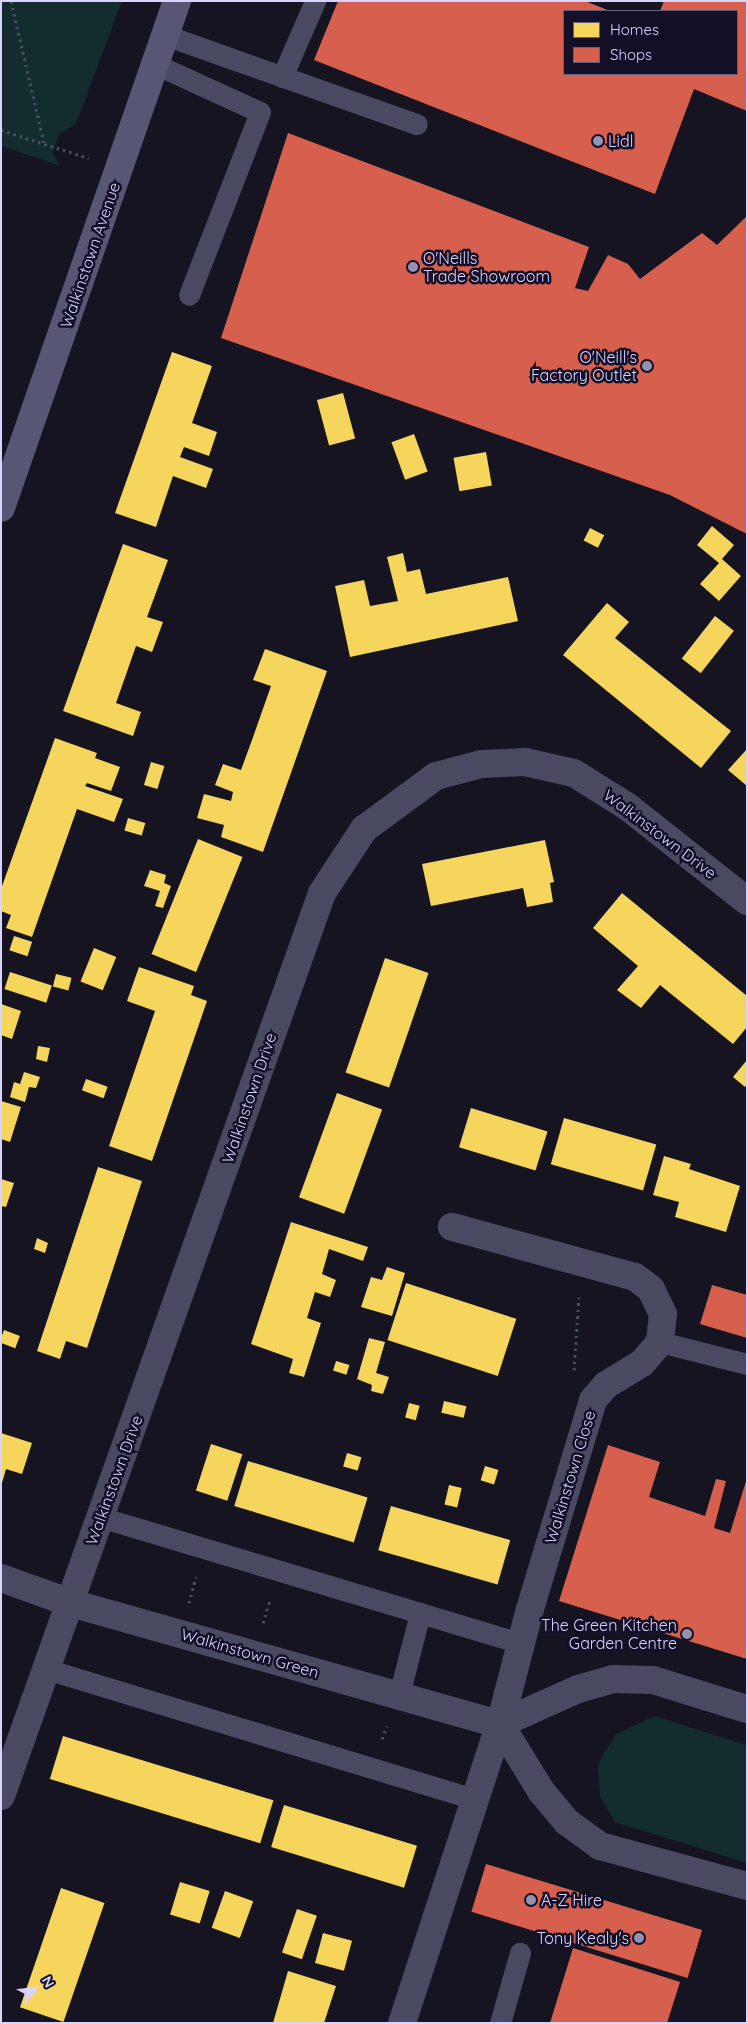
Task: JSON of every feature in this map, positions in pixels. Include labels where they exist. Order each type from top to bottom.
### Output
[{"type":"main road","name":"Walkinstown Avenue","points":[[1,508],[120,170],[177,1]]},
{"type":"street","name":"Walkinstown Drive","points":[[1,1796],[322,893],[364,829],[436,776],[481,764],[525,762],[574,773],[628,807],[747,901]]},
{"type":"street","points":[[452,1227],[635,1277],[651,1289],[663,1314],[660,1342]]},
{"type":"street","name":"Walkinstown Close","points":[[402,2023],[500,1724],[593,1400],[606,1385],[642,1363],[660,1342]]},
{"type":"street","name":"Walkinstown Green","points":[[1,1578],[71,1603],[500,1724]]},
{"type":"street","points":[[747,1709],[652,1680],[614,1679],[578,1689],[500,1724],[541,1791],[566,1822],[600,1846],[747,1886]]},
{"type":"lane","points":[[282,77],[315,1]]},
{"type":"lane","points":[[165,35],[417,124]]},
{"type":"lane","points":[[155,64],[260,112],[189,295]]},
{"type":"lane","points":[[660,1342],[747,1364]]},
{"type":"lane","points":[[100,1517],[522,1644]]},
{"type":"lane","points":[[399,1695],[420,1613]]},
{"type":"lane","points":[[46,1669],[475,1799]]},
{"type":"lane","points":[[500,2023],[520,1953]]},
{"type":"path","points":[[11,1],[44,143]]},
{"type":"path","points":[[1,130],[120,170]]},
{"type":"path","points":[[580,1263],[573,1378],[575,1396],[586,1424]]},
{"type":"path","points":[[181,1634],[204,1548]]},
{"type":"path","points":[[372,1768],[399,1695]]},
{"type":"green space","points":[[1,1],[122,1],[76,124],[59,134],[53,153],[60,166],[1,146]]},
{"type":"green space","points":[[654,1716],[747,1745],[747,1863],[615,1822],[600,1796],[598,1764],[615,1735]]},
{"type":"building: Homes","points":[[172,352],[212,366],[192,423],[217,432],[209,456],[184,447],[180,457],[213,469],[206,488],[173,476],[156,527],[115,513]]},
{"type":"building: Homes","points":[[343,393],[355,438],[329,445],[317,400]]},
{"type":"building: Homes","points":[[414,434],[428,472],[405,480],[391,442]]},
{"type":"building: Homes","points":[[486,452],[492,485],[459,491],[454,458]]},
{"type":"building: Homes","points":[[712,526],[734,545],[722,559],[741,576],[719,601],[700,584],[719,563],[697,545]]},
{"type":"building: Homes","points":[[590,528],[604,535],[598,548],[584,540]]},
{"type":"building: Homes","points":[[123,544],[168,560],[147,617],[163,622],[152,652],[136,646],[116,703],[141,712],[133,736],[63,711]]},
{"type":"building: Homes","points":[[403,553],[407,572],[420,569],[426,594],[508,577],[518,621],[350,657],[335,586],[364,580],[370,606],[398,601],[387,557]]},
{"type":"building: Homes","points":[[607,603],[629,622],[615,638],[731,731],[701,768],[563,655]]},
{"type":"building: Homes","points":[[715,616],[734,631],[701,673],[682,659]]},
{"type":"building: Homes","points":[[265,649],[327,671],[263,852],[221,837],[224,825],[197,818],[204,794],[231,801],[233,792],[215,785],[223,764],[241,770],[271,686],[253,680]]},
{"type":"building: Homes","points":[[55,738],[97,753],[95,758],[120,767],[111,791],[87,783],[85,786],[123,799],[114,822],[77,809],[32,937],[6,928],[11,915],[1,911],[1,889]]},
{"type":"building: Homes","points":[[747,749],[747,786],[728,770]]},
{"type":"building: Homes","points":[[151,762],[164,766],[157,789],[144,785]]},
{"type":"building: Homes","points":[[128,818],[145,823],[142,835],[124,830]]},
{"type":"building: Homes","points":[[198,839],[243,857],[196,972],[152,954]]},
{"type":"building: Homes","points":[[545,840],[554,882],[550,883],[553,902],[527,907],[523,888],[431,906],[422,864]]},
{"type":"building: Homes","points":[[150,870],[166,875],[164,883],[171,886],[163,908],[155,906],[160,891],[144,886]]},
{"type":"building: Homes","points":[[622,893],[747,996],[747,1027],[733,1044],[660,985],[641,1008],[617,990],[638,966],[593,928]]},
{"type":"building: Homes","points":[[14,936],[32,942],[27,956],[9,950]]},
{"type":"building: Homes","points":[[94,948],[116,957],[103,990],[81,981]]},
{"type":"building: Homes","points":[[385,958],[428,973],[389,1087],[346,1072]]},
{"type":"building: Homes","points":[[139,967],[194,986],[191,995],[207,1001],[152,1161],[109,1146],[155,1011],[127,1001]]},
{"type":"building: Homes","points":[[10,972],[52,986],[46,1003],[4,989]]},
{"type":"building: Homes","points":[[56,974],[72,978],[68,990],[53,987]]},
{"type":"building: Homes","points":[[1,1004],[21,1011],[12,1039],[1,1035]]},
{"type":"building: Homes","points":[[38,1046],[50,1048],[47,1062],[36,1059]]},
{"type":"building: Homes","points":[[747,1060],[747,1084],[745,1087],[733,1077]]},
{"type":"building: Homes","points":[[24,1072],[40,1077],[36,1088],[29,1087],[25,1102],[10,1097],[14,1082],[20,1084]]},
{"type":"building: Homes","points":[[86,1079],[108,1087],[104,1098],[82,1090]]},
{"type":"building: Homes","points":[[337,1093],[382,1109],[344,1214],[299,1197]]},
{"type":"building: Homes","points":[[1,1101],[21,1107],[10,1142],[1,1139]]},
{"type":"building: Homes","points":[[471,1108],[548,1131],[536,1171],[459,1147]]},
{"type":"building: Homes","points":[[564,1118],[656,1144],[643,1191],[551,1164]]},
{"type":"building: Homes","points":[[664,1156],[691,1164],[689,1169],[740,1186],[726,1232],[675,1217],[679,1202],[653,1195]]},
{"type":"building: Homes","points":[[98,1167],[142,1181],[87,1348],[66,1341],[60,1359],[37,1351]]},
{"type":"building: Homes","points":[[1,1179],[14,1183],[6,1207],[1,1206]]},
{"type":"building: Homes","points":[[291,1222],[368,1247],[363,1261],[329,1249],[322,1274],[336,1280],[330,1297],[315,1292],[307,1318],[321,1323],[304,1377],[289,1373],[293,1359],[251,1344]]},
{"type":"building: Homes","points":[[37,1238],[48,1243],[45,1253],[34,1249]]},
{"type":"building: Homes","points":[[387,1267],[405,1273],[392,1316],[361,1307],[371,1277],[382,1280]]},
{"type":"building: Homes","points":[[406,1283],[516,1319],[498,1376],[387,1340]]},
{"type":"building: Homes","points":[[4,1330],[20,1336],[15,1348],[1,1343]]},
{"type":"building: Homes","points":[[369,1338],[385,1342],[376,1373],[389,1377],[383,1394],[371,1391],[372,1385],[357,1379]]},
{"type":"building: Homes","points":[[336,1361],[349,1365],[346,1375],[333,1371]]},
{"type":"building: Homes","points":[[444,1401],[466,1406],[464,1418],[441,1413]]},
{"type":"building: Homes","points":[[409,1403],[420,1406],[416,1420],[405,1417]]},
{"type":"building: Homes","points":[[1,1433],[32,1443],[22,1474],[6,1469],[2,1483]]},
{"type":"building: Homes","points":[[211,1444],[242,1454],[227,1501],[196,1491]]},
{"type":"building: Homes","points":[[347,1453],[361,1457],[358,1471],[343,1466]]},
{"type":"building: Homes","points":[[248,1461],[368,1498],[354,1542],[234,1506]]},
{"type":"building: Homes","points":[[485,1466],[498,1470],[494,1484],[481,1480]]},
{"type":"building: Homes","points":[[449,1485],[462,1488],[457,1507],[445,1504]]},
{"type":"building: Homes","points":[[391,1506],[510,1540],[498,1584],[378,1550]]},
{"type":"building: Homes","points":[[63,1736],[273,1800],[260,1843],[50,1779]]},
{"type":"building: Homes","points":[[284,1805],[417,1846],[404,1888],[271,1847]]},
{"type":"building: Homes","points":[[180,1882],[210,1891],[200,1924],[170,1915]]},
{"type":"building: Homes","points":[[61,1888],[104,1903],[63,2022],[20,2007]]},
{"type":"building: Homes","points":[[225,1891],[253,1901],[240,1938],[212,1928]]},
{"type":"building: Homes","points":[[297,1909],[317,1916],[302,1959],[282,1952]]},
{"type":"building: Homes","points":[[323,1933],[352,1941],[344,1971],[315,1963]]},
{"type":"building: Homes","points":[[288,1971],[336,1986],[324,2023],[273,2023]]},
{"type":"building: Shops","name":"Lidl","points":[[338,1],[585,1],[608,10],[563,10],[563,75],[738,75],[738,10],[660,10],[664,1],[747,1],[747,111],[694,89],[655,194],[314,60]]},
{"type":"building: Shops","points":[[288,133],[589,247],[575,288],[588,291],[608,255],[628,264],[640,279],[702,233],[717,245],[747,216],[747,534],[670,495],[221,338]]},
{"type":"building: Shops","points":[[712,1285],[747,1295],[747,1338],[700,1324]]},
{"type":"building: Shops","points":[[608,1445],[660,1462],[649,1497],[705,1516],[716,1479],[726,1481],[714,1528],[730,1533],[747,1478],[747,1659],[559,1601]]},
{"type":"building: Shops","points":[[486,1864],[702,1930],[688,1978],[471,1912]]},
{"type":"building: Shops","points":[[573,1948],[680,1982],[667,2023],[550,2023]]},
{"type":"place","name":"Lidl","points":[[598,141]]},
{"type":"place","name":"O'Neills Trade Showroom","points":[[413,267]]},
{"type":"place","name":"O'Neill's Factory Outlet","points":[[647,366]]},
{"type":"place","name":"The Green Kitchen Garden Centre","points":[[687,1634]]},
{"type":"place","name":"A-Z Hire","points":[[531,1900]]},
{"type":"place","name":"Tony Kealy's","points":[[639,1938]]}]
